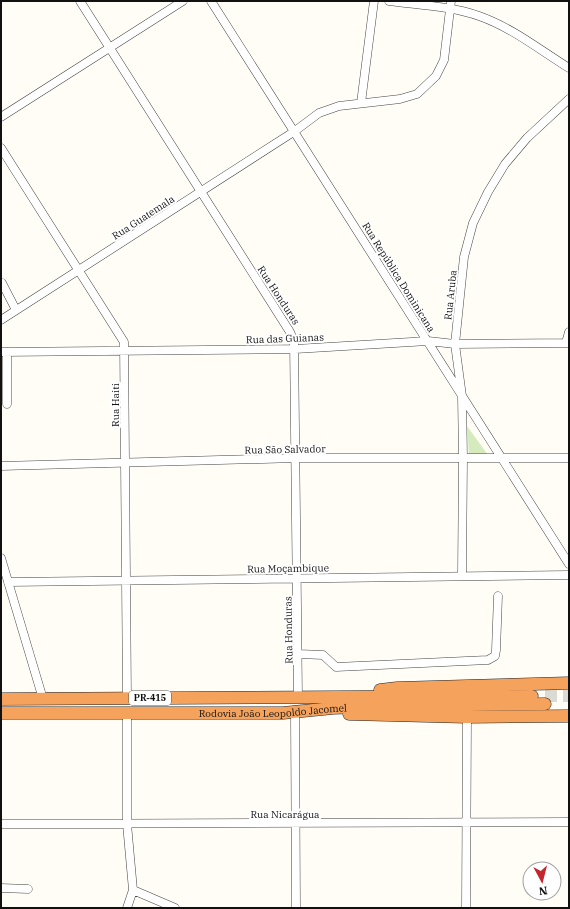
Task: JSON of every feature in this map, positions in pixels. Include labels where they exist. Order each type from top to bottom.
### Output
[{"type":"highway","points":[[341,696],[397,688],[569,683]]},
{"type":"highway","name":"Rodovia João Leopoldo Jacomel","points":[[1,699],[341,696],[545,700],[333,708],[295,712],[1,712]]},
{"type":"highway","points":[[295,712],[394,716],[569,716]]},
{"type":"street","name":"Rua Honduras","points":[[80,1],[290,332],[295,349],[298,696]]},
{"type":"street","points":[[1,117],[183,1]]},
{"type":"street","name":"Rua República Dominicana","points":[[211,1],[569,564]]},
{"type":"street","points":[[361,103],[374,1]]},
{"type":"street","points":[[389,1],[451,5],[504,28],[569,68]]},
{"type":"street","name":"Rua Guatemala","points":[[1,320],[295,131],[319,113],[339,106],[400,99],[417,94],[436,76],[444,60],[451,5]]},
{"type":"street","name":"Rua Aruba","points":[[462,576],[462,396],[455,344],[464,257],[473,223],[488,192],[505,164],[527,138],[569,99]]},
{"type":"street","name":"Rua Haiti","points":[[1,148],[124,342],[127,698]]},
{"type":"street","points":[[2,283],[16,310]]},
{"type":"street","points":[[567,343],[569,332]]},
{"type":"street","name":"Rua das Guianas","points":[[4,352],[295,349],[428,342],[455,344],[567,343]]},
{"type":"street","points":[[4,352],[7,404]]},
{"type":"street","name":"Rua São Salvador","points":[[1,466],[296,458],[569,458]]},
{"type":"street","points":[[1,558],[43,699]]},
{"type":"street","name":"Rua Moçambique","points":[[8,582],[569,575]]},
{"type":"street","points":[[298,654],[323,655],[336,667],[488,660],[495,656],[496,650],[498,596]]},
{"type":"street","points":[[295,712],[296,908]]},
{"type":"street","points":[[127,713],[127,824],[133,890],[127,908]]},
{"type":"street","points":[[466,908],[467,717]]},
{"type":"street","name":"Rua Nicarágua","points":[[1,824],[569,822]]},
{"type":"street","points":[[1,888],[28,888]]},
{"type":"street","points":[[133,890],[175,908]]},
{"type":"green space","points":[[467,426],[488,455],[469,455]]},
{"type":"tunnel","points":[[545,696],[569,696]]}]
